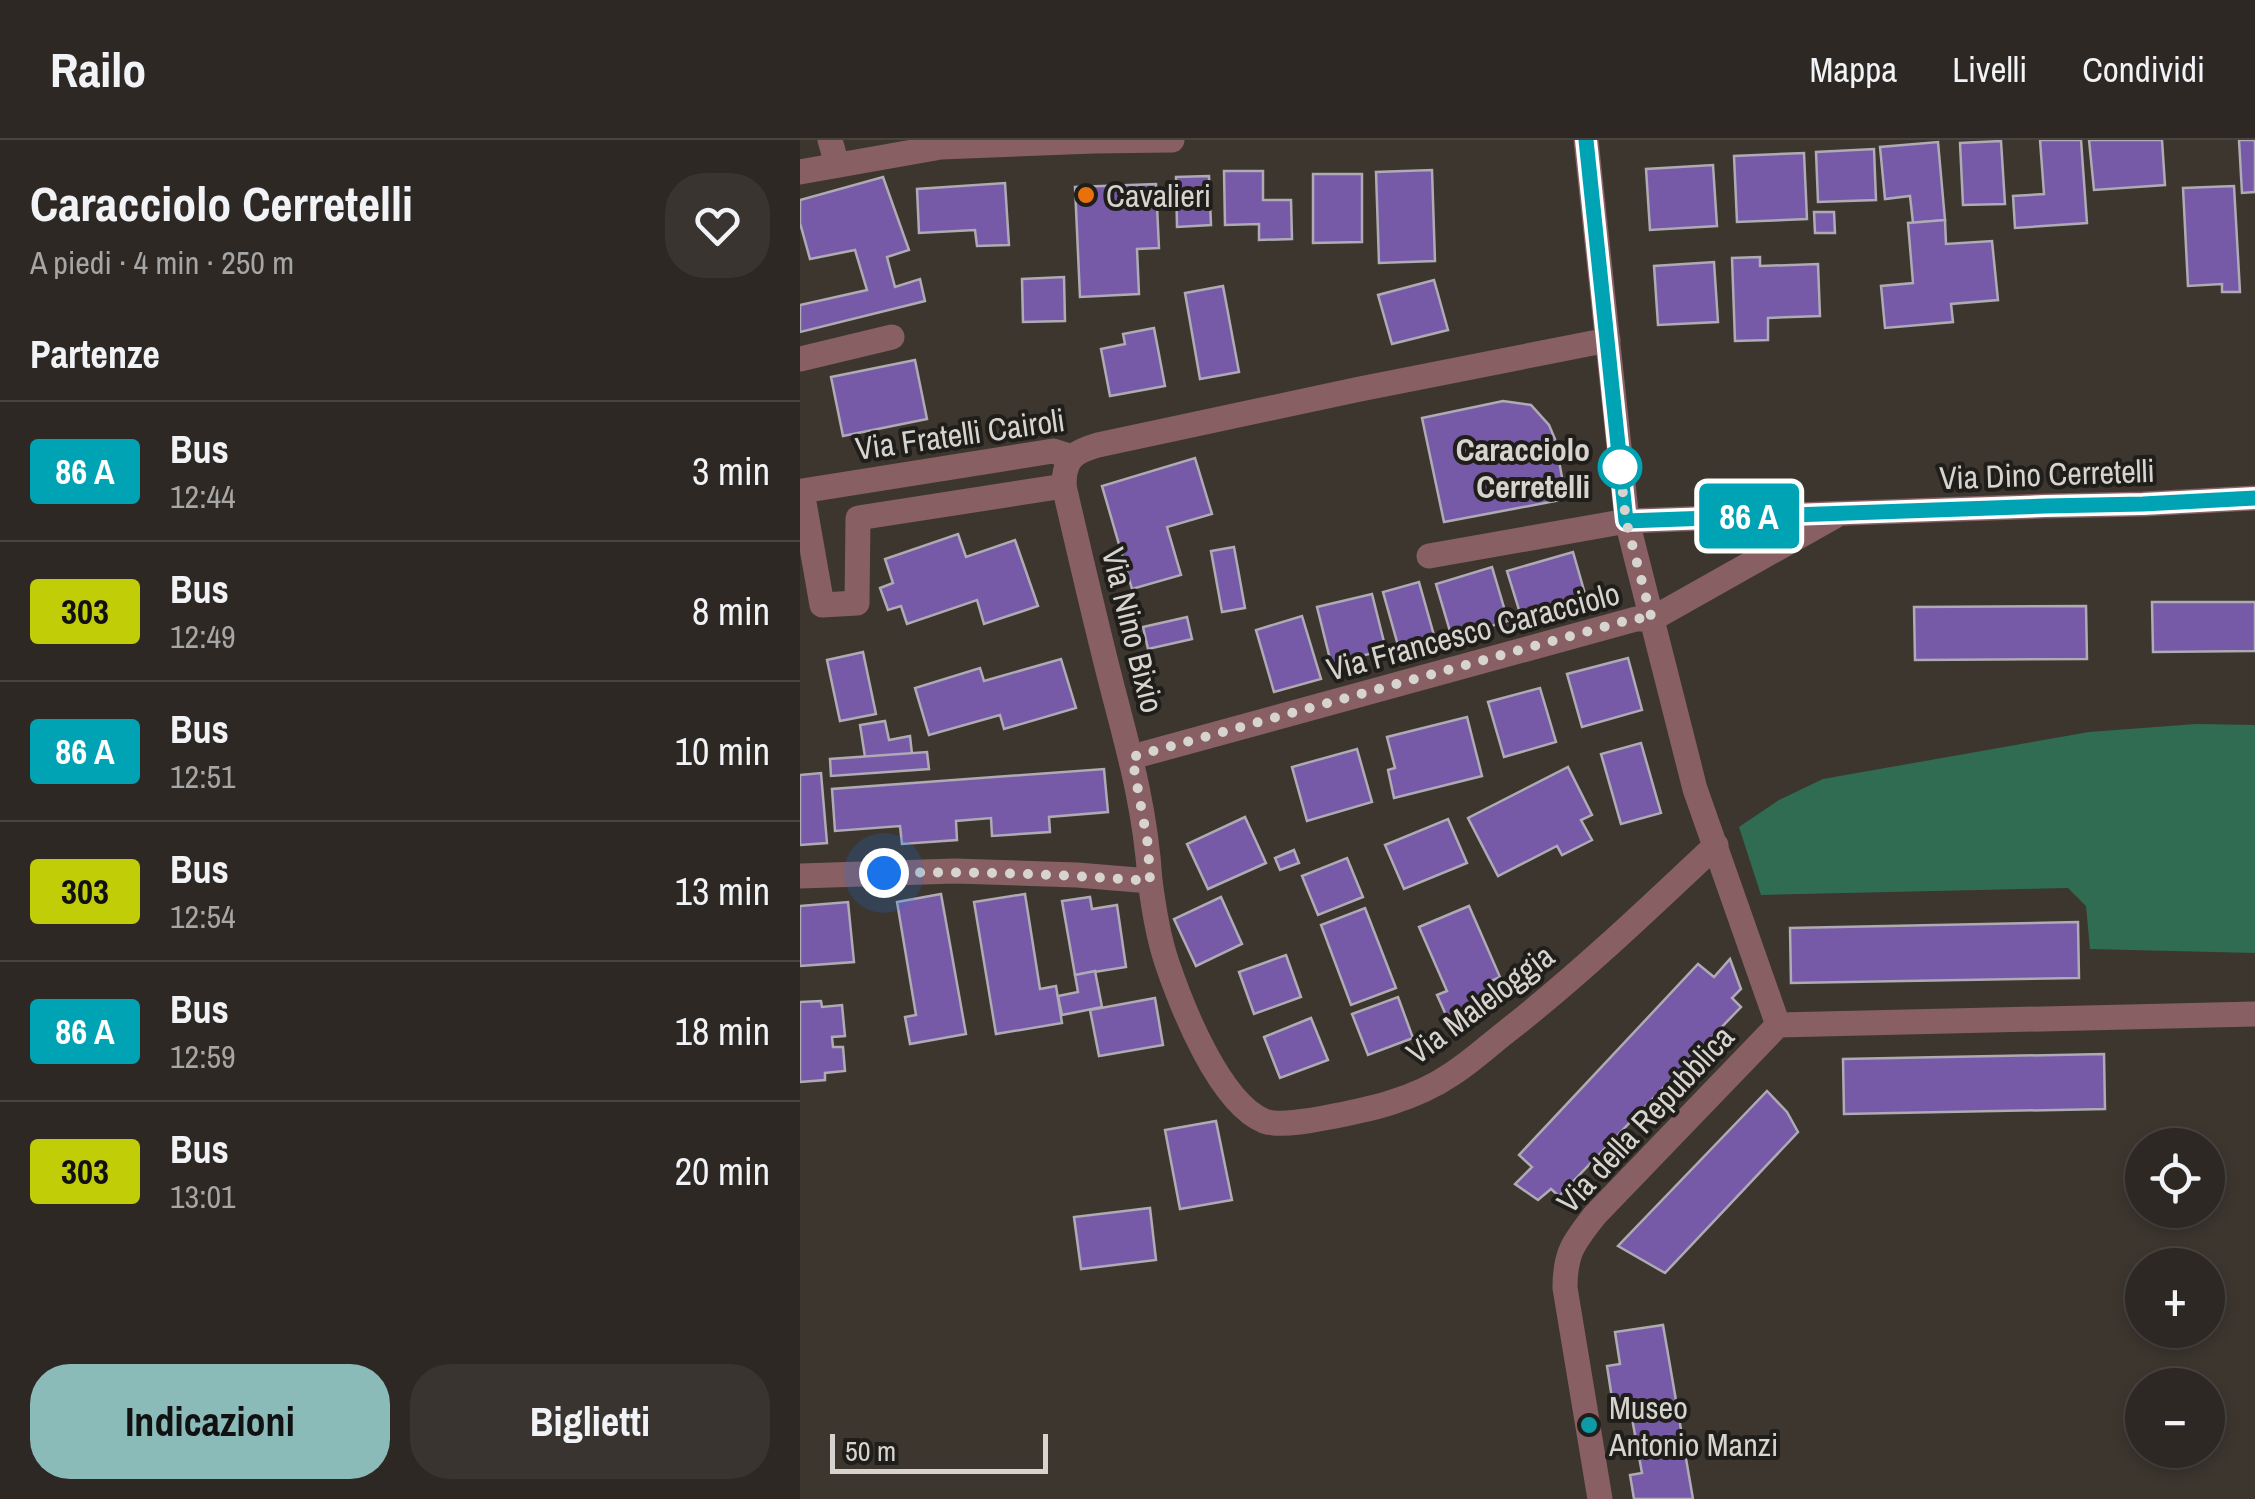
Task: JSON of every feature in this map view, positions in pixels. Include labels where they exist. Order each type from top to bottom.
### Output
[{"type":"street","points":[[800,172],[833,152],[1172,140]]},
{"type":"street","name":"Via Francesco Caracciolo","points":[[1132,757],[1636,618],[1652,620],[1626,521],[1586,140]]},
{"type":"street","points":[[800,359],[892,337]]},
{"type":"street","name":"Via Fratelli Cairoli","points":[[1064,486],[858,518],[857,603],[822,605],[801,488],[1052,451],[1072,457],[1098,445],[1362,398],[1608,340]]},
{"type":"street","name":"Via Nino Bixio","points":[[1072,457],[1065,468],[1064,486],[1132,757],[1148,845],[1150,881]]},
{"type":"street","name":"Via Dino Cerretelli","points":[[1429,556],[1626,521],[2255,498]]},
{"type":"street","name":"Via Dino Cerretelli","points":[[1652,620],[1841,513]]},
{"type":"street","name":"Via della Repubblica","points":[[1652,620],[1686,756],[1778,1026]]},
{"type":"street","name":"Via Maleloggia","points":[[1150,881],[1166,962],[1208,1062],[1237,1103],[1266,1122],[1306,1122],[1408,1097],[1452,1075],[1610,945],[1716,845]]},
{"type":"street","points":[[800,876],[955,871],[1150,881]]},
{"type":"street","name":"Via della Repubblica","points":[[1600,1499],[1565,1288],[1566,1260],[1595,1215],[1778,1026],[2255,1014]]},
{"type":"green space","points":[[2196,724],[2255,725],[2255,953],[2090,949],[2086,906],[2068,888],[1761,895],[1739,827],[1779,800],[1823,779],[2089,732]]},
{"type":"building","points":[[2040,140],[2081,140],[2087,223],[2015,228],[2013,196],[2044,194]]},
{"type":"building","points":[[2089,140],[2162,140],[2165,185],[2094,190]]},
{"type":"building","points":[[2239,140],[2255,140],[2255,192],[2242,193]]},
{"type":"building","points":[[2001,141],[2005,204],[1963,205],[1960,143]]},
{"type":"building","points":[[1938,142],[1945,220],[1913,223],[1910,196],[1885,199],[1880,147]]},
{"type":"building","points":[[1874,149],[1876,200],[1818,202],[1816,152]]},
{"type":"building","points":[[1804,153],[1807,219],[1737,222],[1734,156]]},
{"type":"building","points":[[1713,165],[1717,226],[1650,230],[1646,169]]},
{"type":"building","points":[[1432,170],[1435,261],[1379,263],[1376,172]]},
{"type":"building","points":[[1224,171],[1263,171],[1263,200],[1291,200],[1292,239],[1259,240],[1259,224],[1225,225]]},
{"type":"building","points":[[1313,174],[1362,174],[1362,242],[1313,243]]},
{"type":"building","points":[[1209,176],[1211,225],[1177,227],[1176,177]]},
{"type":"building","points":[[883,177],[909,250],[887,257],[895,287],[920,279],[925,301],[800,332],[800,305],[867,290],[855,250],[810,259],[800,223],[800,200]]},
{"type":"building","points":[[1005,183],[1009,245],[977,246],[975,230],[919,233],[917,189]]},
{"type":"building","points":[[1156,184],[1159,248],[1137,249],[1139,294],[1080,297],[1075,187]]},
{"type":"building","points":[[2234,186],[2240,292],[2222,292],[2222,284],[2188,286],[2183,188]]},
{"type":"building","points":[[1814,212],[1834,212],[1835,233],[1815,233]]},
{"type":"building","points":[[1945,220],[1946,244],[1992,241],[1998,300],[1951,304],[1953,322],[1885,328],[1881,286],[1913,283],[1908,223]]},
{"type":"building","points":[[1760,257],[1760,266],[1818,264],[1820,316],[1768,318],[1768,340],[1735,341],[1732,258]]},
{"type":"building","points":[[1714,262],[1718,322],[1658,325],[1654,266]]},
{"type":"building","points":[[1064,277],[1065,321],[1023,322],[1022,279]]},
{"type":"building","points":[[1434,280],[1448,330],[1392,344],[1378,295]]},
{"type":"building","points":[[1223,286],[1239,372],[1200,379],[1185,293]]},
{"type":"building","points":[[1154,328],[1165,386],[1110,396],[1101,349],[1125,344],[1123,334]]},
{"type":"building","points":[[915,360],[927,419],[843,436],[831,377]]},
{"type":"building","points":[[1503,401],[1531,405],[1549,425],[1566,499],[1444,522],[1422,418]]},
{"type":"building","points":[[1195,458],[1212,514],[1167,527],[1181,575],[1132,589],[1102,486]]},
{"type":"building","points":[[958,534],[966,557],[1015,540],[1038,606],[984,624],[977,600],[907,624],[901,606],[888,610],[880,588],[893,583],[885,559]]},
{"type":"building","points":[[1234,547],[1245,608],[1222,612],[1211,551]]},
{"type":"building","points":[[1573,552],[1585,594],[1520,613],[1507,571]]},
{"type":"building","points":[[1492,567],[1508,621],[1452,638],[1436,584]]},
{"type":"building","points":[[1419,582],[1435,639],[1399,649],[1383,592]]},
{"type":"building","points":[[1372,594],[1386,650],[1331,663],[1317,607]]},
{"type":"building","points":[[2152,602],[2255,602],[2255,651],[2153,652]]},
{"type":"building","points":[[2086,606],[2087,659],[1915,660],[1914,607]]},
{"type":"building","points":[[1302,616],[1321,679],[1274,692],[1256,630]]},
{"type":"building","points":[[1187,617],[1192,639],[1148,649],[1143,627]]},
{"type":"building","points":[[863,652],[876,714],[840,721],[827,660]]},
{"type":"building","points":[[1628,658],[1642,710],[1582,727],[1567,674]]},
{"type":"building","points":[[1061,659],[1076,708],[1004,729],[1000,715],[929,735],[915,688],[980,668],[984,681]]},
{"type":"building","points":[[1540,688],[1556,742],[1504,757],[1488,702]]},
{"type":"building","points":[[1467,717],[1482,776],[1394,798],[1388,770],[1395,768],[1387,737]]},
{"type":"building","points":[[885,721],[889,740],[910,736],[912,754],[865,757],[860,725]]},
{"type":"building","points":[[1641,743],[1661,813],[1621,824],[1601,754]]},
{"type":"building","points":[[1357,749],[1372,802],[1307,821],[1292,767]]},
{"type":"building","points":[[927,752],[929,769],[831,776],[830,759]]},
{"type":"building","points":[[1568,767],[1592,815],[1581,820],[1592,840],[1562,855],[1557,846],[1498,876],[1468,818]]},
{"type":"building","points":[[1104,769],[1108,812],[1049,817],[1050,832],[992,836],[991,818],[956,821],[957,840],[902,844],[900,826],[835,831],[832,789]]},
{"type":"building","points":[[821,773],[827,843],[800,845],[800,775]]},
{"type":"building","points":[[1245,817],[1266,863],[1208,889],[1187,844]]},
{"type":"building","points":[[1448,819],[1467,863],[1404,889],[1385,845]]},
{"type":"building","points":[[1294,850],[1299,863],[1280,870],[1275,858]]},
{"type":"building","points":[[1347,858],[1363,897],[1318,915],[1302,876]]},
{"type":"building","points":[[941,894],[966,1034],[910,1044],[905,1017],[916,1015],[897,902]]},
{"type":"building","points":[[1025,894],[1040,989],[1056,986],[1062,1023],[996,1034],[974,902]]},
{"type":"building","points":[[1090,897],[1092,909],[1117,905],[1126,967],[1075,975],[1062,901]]},
{"type":"building","points":[[1221,897],[1242,944],[1196,966],[1174,919]]},
{"type":"building","points":[[848,902],[854,962],[800,966],[800,906]]},
{"type":"building","points":[[1469,906],[1500,977],[1489,982],[1499,1003],[1450,1024],[1437,995],[1447,991],[1419,927]]},
{"type":"building","points":[[1365,908],[1396,988],[1351,1005],[1321,925]]},
{"type":"building","points":[[2078,922],[2079,978],[1791,983],[1790,928]]},
{"type":"building","points":[[1286,955],[1301,997],[1254,1014],[1239,972]]},
{"type":"building","points":[[1730,959],[1741,989],[1732,998],[1741,1007],[1559,1196],[1551,1189],[1538,1200],[1515,1184],[1532,1167],[1519,1155],[1698,964],[1714,977]]},
{"type":"building","points":[[1095,971],[1102,1007],[1062,1015],[1058,996],[1078,992],[1075,975]]},
{"type":"building","points":[[1398,997],[1413,1038],[1368,1055],[1352,1014]]},
{"type":"building","points":[[1155,998],[1163,1045],[1099,1056],[1090,1010]]},
{"type":"building","points":[[821,1001],[822,1007],[842,1005],[845,1036],[832,1037],[833,1047],[843,1047],[845,1071],[825,1073],[825,1080],[800,1082],[800,1002]]},
{"type":"building","points":[[1311,1018],[1328,1060],[1280,1078],[1264,1037]]},
{"type":"building","points":[[2104,1054],[2105,1109],[1844,1114],[1843,1059]]},
{"type":"building","points":[[1767,1091],[1787,1112],[1798,1132],[1665,1273],[1618,1246]]},
{"type":"building","points":[[1216,1121],[1232,1200],[1180,1209],[1165,1130]]},
{"type":"building","points":[[1150,1208],[1156,1260],[1081,1269],[1074,1217]]},
{"type":"building","points":[[1663,1325],[1693,1499],[1634,1499],[1630,1475],[1642,1473],[1629,1402],[1613,1405],[1607,1366],[1620,1364],[1615,1332]]},
{"type":"bus line","points":[[1586,140],[1626,521],[2255,498]]},
{"type":"place","name":"Cavalieri","points":[[1086,195]]},
{"type":"place","name":"Caracciolo Cerretelli","points":[[1620,467]]},
{"type":"place","name":"Museo Antonio Manzi","points":[[1589,1425]]},
{"type":"route","points":[[884,873],[955,871],[1150,881],[1148,845],[1132,757],[1636,618],[1652,620],[1626,521],[1620,467]]}]
